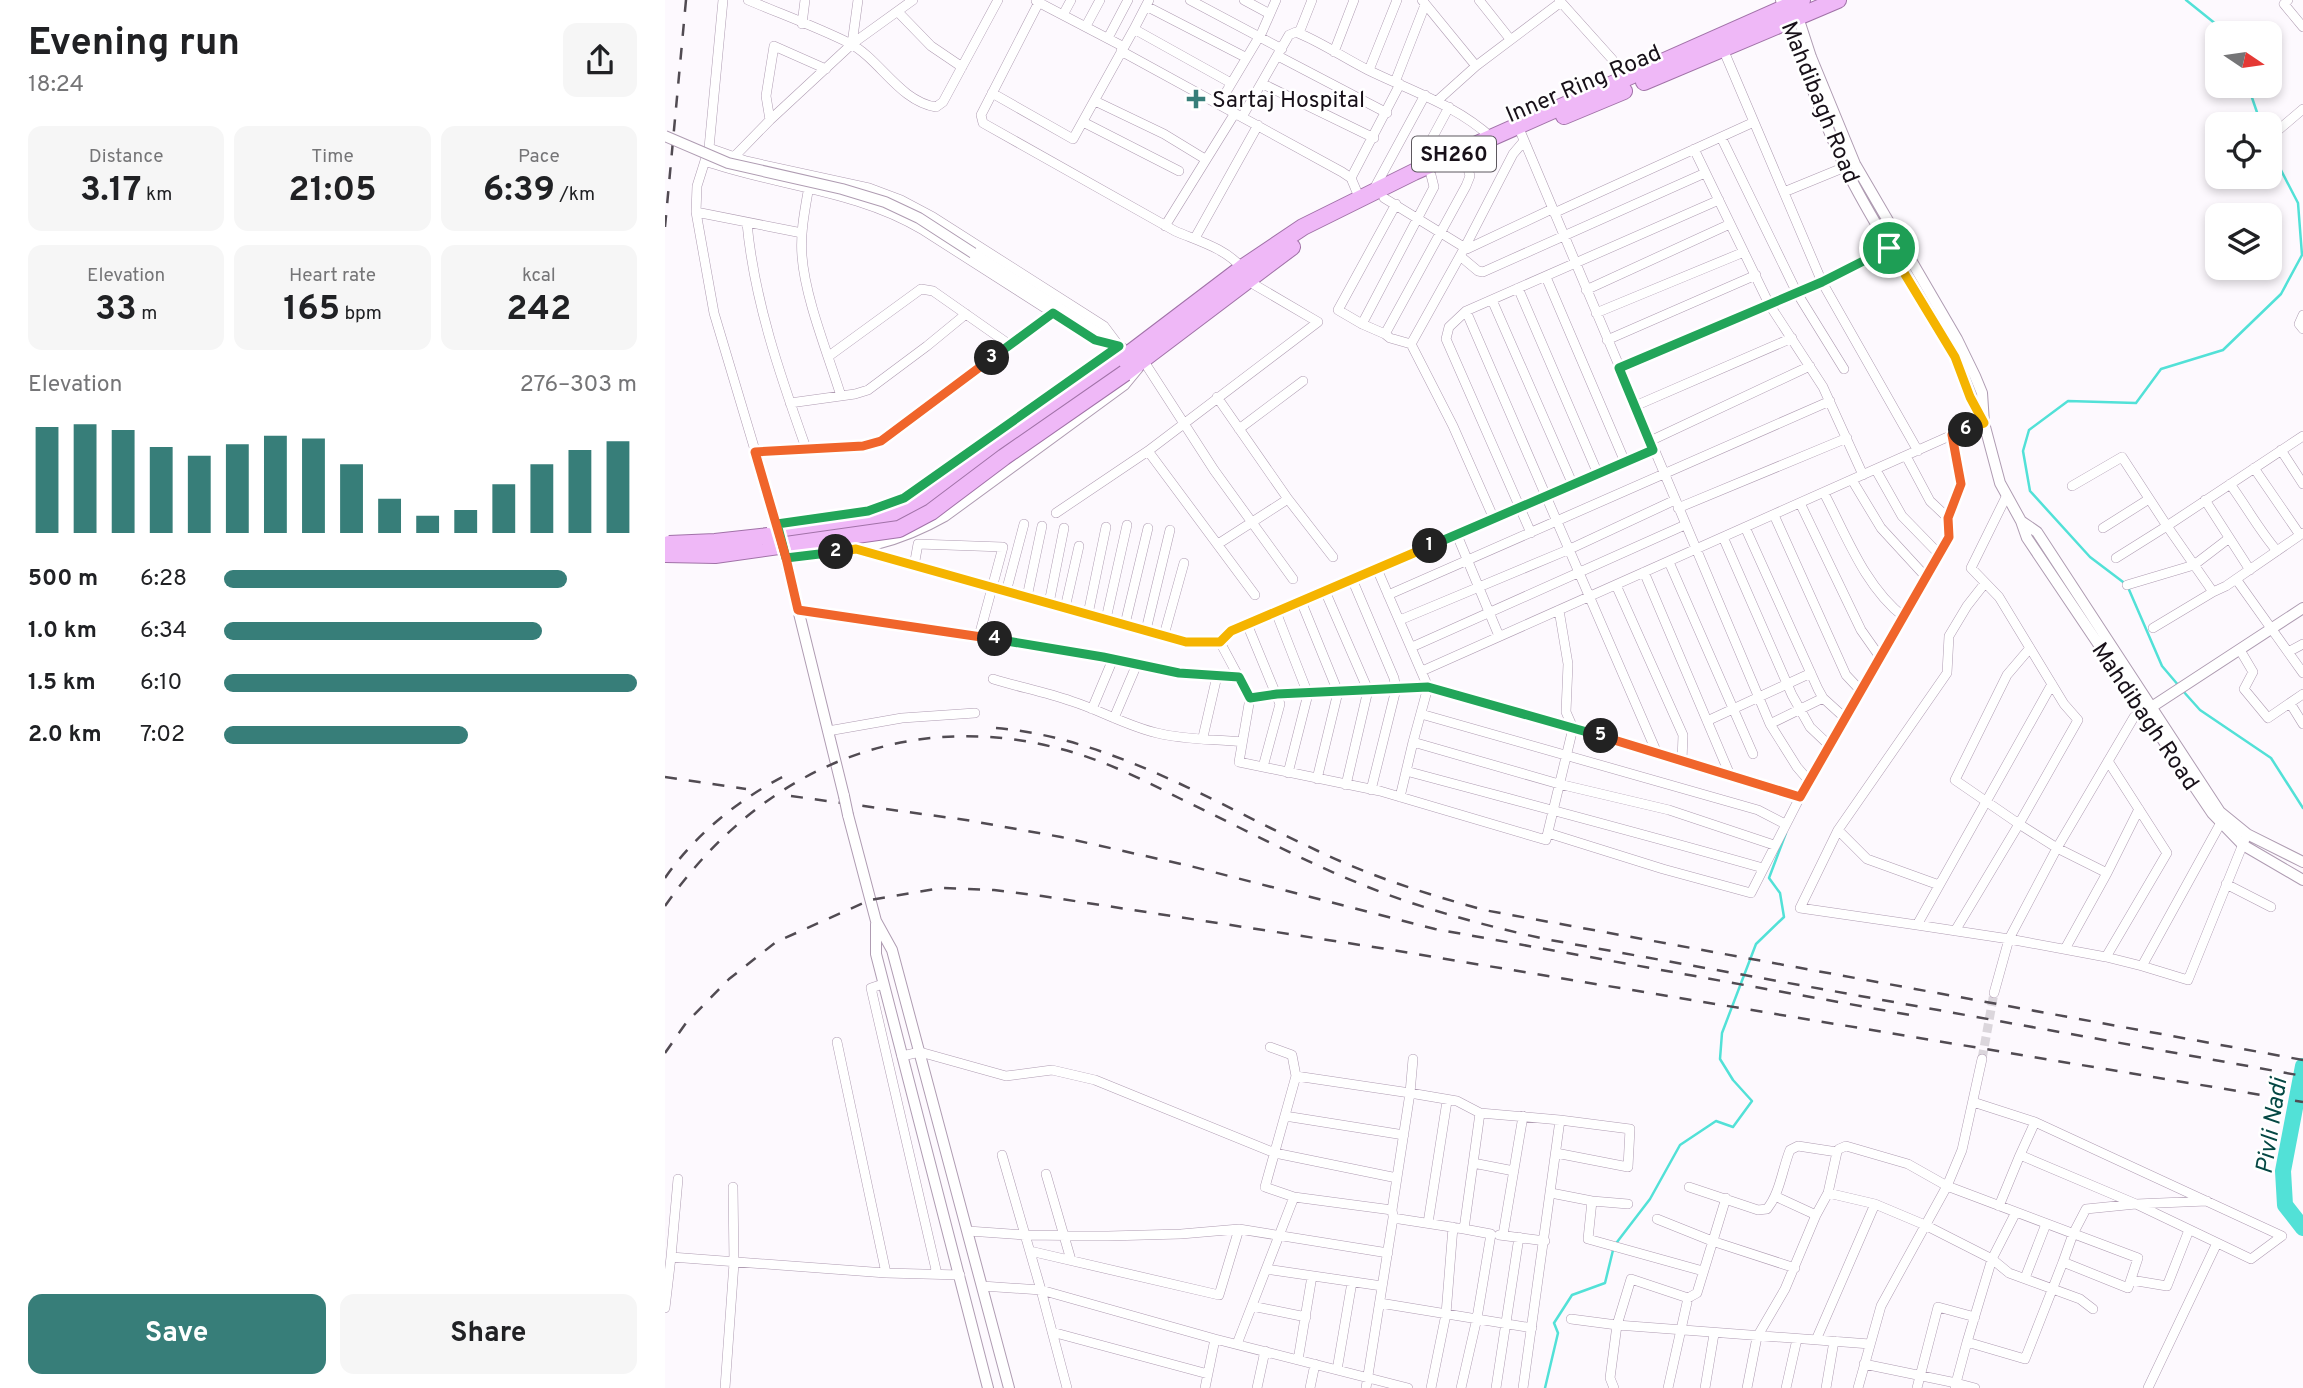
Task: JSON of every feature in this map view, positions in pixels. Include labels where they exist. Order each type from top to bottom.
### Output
[{"type":"highway","name":"Inner Ring Road","points":[[1127,359],[1245,275],[1318,230],[1422,173],[1492,138],[1521,134],[1624,80],[1791,8],[1839,0]]},
{"type":"highway","name":"Inner Ring Road","points":[[1422,173],[1465,158],[1723,49],[1791,8]]},
{"type":"highway","name":"Inner Ring Road","points":[[1245,275],[1303,227],[1378,198]]},
{"type":"highway","name":"SH260","points":[[665,543],[715,542],[856,526],[890,518],[935,495],[1127,359]]},
{"type":"highway","points":[[665,554],[715,555],[899,529],[930,512],[1004,457],[1127,359]]},
{"type":"street","points":[[723,0],[709,148],[697,186],[696,212],[714,313],[777,524],[876,921],[892,950],[1009,1388]]},
{"type":"street","points":[[802,24],[805,0]]},
{"type":"street","points":[[852,44],[858,0]]},
{"type":"street","points":[[729,170],[732,157],[852,44],[913,0]]},
{"type":"street","points":[[754,1],[852,44],[903,89],[927,106],[936,107],[943,102],[998,0]]},
{"type":"street","points":[[1063,13],[1070,0]]},
{"type":"street","points":[[1086,26],[1100,0]]},
{"type":"street","points":[[1108,38],[1128,0]]},
{"type":"street","points":[[1190,0],[1259,37],[1280,52],[1387,113]]},
{"type":"street","points":[[1244,0],[1270,14]]},
{"type":"street","points":[[1219,104],[1259,37],[1276,0]]},
{"type":"street","points":[[1299,33],[1312,0]]},
{"type":"street","points":[[1334,52],[1354,0]]},
{"type":"street","points":[[1369,71],[1397,0]]},
{"type":"street","points":[[1479,0],[1510,38]]},
{"type":"street","points":[[2288,0],[2284,4],[2303,27]]},
{"type":"street","points":[[1056,513],[1149,451],[1182,423],[1318,322],[1245,275],[1230,257],[1165,226],[983,124],[981,115],[1038,1],[1108,38],[1350,178],[1378,198],[1419,218],[1440,231],[1462,251],[1478,271],[1483,272],[1705,173]]},
{"type":"street","points":[[1437,101],[1510,38],[1560,1],[1612,59],[1624,80]]},
{"type":"street","points":[[992,93],[1073,139],[1147,3],[1245,57]]},
{"type":"street","points":[[1423,3],[1476,66]]},
{"type":"street","points":[[1350,178],[1387,113],[1423,3]]},
{"type":"street","name":"Mahdibagh Road","points":[[1791,8],[1845,167],[1966,357],[1982,393],[1984,423],[2000,483],[2021,521],[2027,538],[2152,707],[2222,819],[2245,839],[2303,880]]},
{"type":"street","name":"Mahdibagh Road","points":[[1791,8],[1847,145],[1894,245]]},
{"type":"street","points":[[898,12],[932,46],[962,67]]},
{"type":"street","points":[[1134,29],[1231,83]]},
{"type":"street","points":[[1165,226],[1205,159],[1262,84],[1292,33],[1299,33],[1369,71],[1449,107],[1479,125],[1492,138]]},
{"type":"street","points":[[770,120],[766,96],[774,46],[826,69]]},
{"type":"street","points":[[1723,49],[1822,282],[1918,451]]},
{"type":"street","points":[[1262,84],[1374,138]]},
{"type":"street","points":[[1425,95],[1378,198],[1338,310],[1389,338],[1411,344],[1453,426],[1495,519]]},
{"type":"street","points":[[1095,100],[1164,134],[1205,159]]},
{"type":"street","points":[[1361,324],[1434,187],[1422,173],[1449,107]]},
{"type":"street","points":[[2282,127],[2303,109]]},
{"type":"street","points":[[1462,251],[1754,121]]},
{"type":"street","points":[[1083,122],[1179,171]]},
{"type":"street","points":[[1195,238],[1258,125]]},
{"type":"street","points":[[1521,134],[1770,724],[1809,781]]},
{"type":"street","points":[[1411,344],[1513,154],[1521,134]]},
{"type":"street","points":[[665,136],[736,166],[842,189],[885,202],[919,218],[1127,359]]},
{"type":"street","points":[[1721,137],[1797,293],[1844,369]]},
{"type":"street","points":[[709,148],[732,157],[869,188],[917,208],[1104,326],[1127,359],[1182,423],[1251,524],[1293,579]]},
{"type":"street","points":[[1694,149],[1769,304],[1830,401],[1863,475]]},
{"type":"street","points":[[1385,334],[1470,176],[1465,158]]},
{"type":"street","points":[[705,161],[729,170],[867,204],[909,221],[1127,359]]},
{"type":"street","points":[[1784,192],[1845,167]]},
{"type":"street","points":[[811,174],[802,233],[802,258],[812,305],[841,396]]},
{"type":"street","points":[[1531,533],[1446,339],[1449,327],[1466,311],[1719,200]]},
{"type":"street","points":[[696,212],[802,233]]},
{"type":"street","points":[[747,223],[749,248],[765,323],[806,448]]},
{"type":"street","points":[[1586,290],[1730,224]]},
{"type":"street","points":[[1619,368],[1822,282],[1894,245]]},
{"type":"street","points":[[1596,313],[1744,252]]},
{"type":"street","points":[[1608,341],[1755,275]]},
{"type":"street","points":[[1546,277],[1625,462]]},
{"type":"street","points":[[1518,288],[1598,474]]},
{"type":"street","points":[[829,356],[921,289],[933,291],[1010,345]]},
{"type":"street","points":[[1492,300],[1573,485]]},
{"type":"street","points":[[1466,311],[1657,753]]},
{"type":"street","points":[[755,452],[863,446],[881,441],[1053,313]]},
{"type":"street","points":[[790,404],[862,392],[875,386],[966,314]]},
{"type":"street","points":[[2303,315],[2299,324],[2303,330]]},
{"type":"street","points":[[1635,406],[1791,338]]},
{"type":"street","points":[[777,524],[868,511],[904,498],[1127,359]]},
{"type":"street","points":[[786,558],[856,549],[903,538],[945,516],[1124,384],[1127,359]]},
{"type":"street","points":[[856,549],[1186,642],[1220,642],[1231,631],[1625,462],[1652,445],[1810,366]]},
{"type":"street","points":[[1239,429],[1303,381]]},
{"type":"street","points":[[1217,397],[1288,499],[1333,557]]},
{"type":"street","points":[[1388,594],[1830,401]]},
{"type":"street","points":[[1422,671],[1984,423]]},
{"type":"street","points":[[1548,833],[1751,893],[1800,797],[1949,537],[1948,518],[1961,484],[1952,435]]},
{"type":"street","points":[[2116,558],[2303,436]]},
{"type":"street","points":[[1400,620],[1676,504],[1847,438]]},
{"type":"street","points":[[2281,450],[2303,484]]},
{"type":"street","points":[[1149,451],[1255,595]]},
{"type":"street","points":[[1906,456],[1930,501],[1948,518]]},
{"type":"street","points":[[2072,486],[2122,457],[2213,592]]},
{"type":"street","points":[[2153,628],[2236,579],[2302,534],[2255,468]]},
{"type":"street","points":[[1876,470],[1902,516],[1940,554]]},
{"type":"street","points":[[1852,480],[1881,528],[1926,577]]},
{"type":"street","points":[[2230,484],[2261,532],[2277,551]]},
{"type":"street","points":[[1824,493],[1875,587],[1889,606],[1904,617]]},
{"type":"street","points":[[1955,931],[2078,720],[2052,684],[1999,597],[1971,568],[2006,497]]},
{"type":"street","points":[[1218,544],[1288,499]]},
{"type":"street","points":[[2103,528],[2149,499]]},
{"type":"street","points":[[2205,500],[2250,570]]},
{"type":"street","points":[[1800,503],[1861,629],[1880,657]]},
{"type":"street","points":[[1775,514],[1840,664],[1861,691]]},
{"type":"street","points":[[1006,592],[1024,524]]},
{"type":"street","points":[[1107,619],[1127,524]]},
{"type":"street","points":[[1412,648],[1685,525]]},
{"type":"street","points":[[1027,597],[1042,526]]},
{"type":"street","points":[[1088,614],[1106,527]]},
{"type":"street","points":[[1125,624],[1148,527]]},
{"type":"street","points":[[1745,527],[1823,698],[1845,719]]},
{"type":"street","points":[[1049,603],[1064,528]]},
{"type":"street","points":[[1146,630],[1170,530]]},
{"type":"street","points":[[1457,535],[1499,636]]},
{"type":"street","points":[[1723,537],[1800,710],[1810,727],[1830,746]]},
{"type":"street","points":[[2127,585],[2194,565],[2228,539]]},
{"type":"street","points":[[914,566],[918,544],[1003,547],[979,636]]},
{"type":"street","points":[[1065,608],[1079,546]]},
{"type":"street","points":[[1669,562],[1753,754]]},
{"type":"street","points":[[1164,635],[1184,563]]},
{"type":"street","points":[[1377,569],[1428,687],[1400,797]]},
{"type":"street","points":[[1644,572],[1730,775]]},
{"type":"street","points":[[1352,579],[1396,689],[1371,790]]},
{"type":"street","points":[[2236,579],[2303,673]]},
{"type":"street","points":[[1985,583],[1949,636],[1947,673],[1838,830],[1800,908],[2065,949],[2142,966],[2188,981],[2245,839]]},
{"type":"street","points":[[1616,585],[1683,736],[1682,761]]},
{"type":"street","points":[[1325,591],[1368,690],[1346,785]]},
{"type":"street","points":[[1301,601],[1338,692],[1317,779]]},
{"type":"street","points":[[1994,993],[2009,939],[2057,848],[2134,717],[2303,608]]},
{"type":"street","points":[[798,610],[979,636],[1179,673],[1239,677]]},
{"type":"street","points":[[1220,642],[1250,698],[1239,762],[1400,797],[1546,840],[1573,728],[1566,712],[1568,664],[1559,610]]},
{"type":"street","points":[[1276,612],[1308,694],[1288,773]]},
{"type":"street","points":[[1247,624],[1277,694],[1279,707],[1263,768]]},
{"type":"street","points":[[2288,652],[2303,644]]},
{"type":"street","points":[[2030,648],[2007,674],[1955,780],[2057,848],[2107,873]]},
{"type":"street","points":[[2240,650],[2253,672],[2244,689],[2268,718],[2303,694]]},
{"type":"street","points":[[1092,709],[1113,659]]},
{"type":"street","points":[[1114,718],[1137,664]]},
{"type":"street","points":[[1707,721],[1811,673]]},
{"type":"street","points":[[1203,737],[1217,676]]},
{"type":"street","points":[[993,679],[1092,709],[1156,733],[1190,739],[1203,737],[1242,742]]},
{"type":"street","points":[[1917,925],[2052,684]]},
{"type":"street","points":[[1250,698],[1277,694],[1428,687],[1800,797]]},
{"type":"street","points":[[1770,724],[1823,698]]},
{"type":"street","points":[[2290,703],[2303,724]]},
{"type":"street","points":[[828,731],[902,718],[975,713]]},
{"type":"street","points":[[1421,713],[1758,810],[1785,824]]},
{"type":"street","points":[[1413,742],[1559,784],[1669,810],[1774,845]]},
{"type":"street","points":[[2106,957],[2167,853],[2108,761]]},
{"type":"street","points":[[1406,771],[1553,811],[1613,824],[1763,868]]},
{"type":"street","points":[[2065,949],[2139,809]]},
{"type":"street","points":[[2142,966],[2222,819]]},
{"type":"street","points":[[1838,830],[1867,859],[1939,885]]},
{"type":"street","name":"Mahdibagh Road","points":[[2245,839],[2303,862]]},
{"type":"street","points":[[2226,884],[2271,908]]},
{"type":"street","points":[[876,921],[876,954],[883,984],[988,1388]]},
{"type":"street","points":[[883,984],[871,988],[937,1274]]},
{"type":"street","points":[[837,1042],[886,1273]]},
{"type":"street","points":[[1270,1047],[1292,1055],[1296,1076],[1265,1187],[1294,1197],[1393,1214],[1428,1223],[1545,1241]]},
{"type":"street","points":[[902,1056],[920,1052],[1006,1076],[1052,1070],[1095,1080],[1275,1153],[1397,1178]]},
{"type":"street","points":[[1366,1388],[1388,1252],[1413,1059]]},
{"type":"street","points":[[1858,1388],[1881,1306],[1947,1185],[1962,1150],[1982,1059]]},
{"type":"street","points":[[1296,1076],[1457,1101],[1480,1113],[1630,1129],[1628,1167],[1556,1153]]},
{"type":"street","points":[[1428,1223],[1447,1101]]},
{"type":"street","points":[[1973,1102],[2035,1122],[2282,1236],[2252,1259],[2136,1204],[2020,1154]]},
{"type":"street","points":[[1464,1229],[1480,1113]]},
{"type":"street","points":[[1285,1116],[1404,1135]]},
{"type":"street","points":[[1503,1235],[1523,1116]]},
{"type":"street","points":[[1523,1388],[1560,1120]]},
{"type":"street","points":[[1999,1206],[2035,1122]]},
{"type":"street","points":[[1689,1187],[1758,1210],[1767,1209],[1777,1197],[1780,1175],[1790,1150],[1798,1146],[1837,1152]]},
{"type":"street","points":[[1747,1388],[1758,1336],[1795,1268],[1815,1215],[1828,1193],[1837,1152],[1846,1146],[1908,1164],[1947,1185],[2139,1258],[2128,1288],[2063,1262]]},
{"type":"street","points":[[1002,1155],[1067,1388]]},
{"type":"street","points":[[1473,1163],[1514,1171]]},
{"type":"street","points":[[1046,1174],[1071,1260]]},
{"type":"street","points":[[665,1308],[668,1255],[678,1179]]},
{"type":"street","points":[[725,1388],[734,1263],[733,1186]]},
{"type":"street","points":[[1828,1193],[1875,1204],[1925,1225],[1992,1259],[2009,1273],[2080,1299],[2093,1309]]},
{"type":"street","points":[[1551,1194],[1628,1204]]},
{"type":"street","points":[[1237,1344],[1294,1197]]},
{"type":"street","points":[[1777,1197],[1815,1215]]},
{"type":"street","points":[[1604,1388],[1609,1378],[1617,1325],[1631,1279],[1688,1298],[1697,1293],[1726,1198]]},
{"type":"street","points":[[1592,1201],[1588,1239],[1703,1271]]},
{"type":"street","points":[[1967,1342],[2025,1359],[2073,1234],[2087,1209],[2209,1201]]},
{"type":"street","points":[[1816,1340],[1875,1204]]},
{"type":"street","points":[[1955,1385],[1992,1259],[2016,1212]]},
{"type":"street","points":[[1657,1219],[1711,1241],[1795,1268]]},
{"type":"street","points":[[2025,1278],[2046,1224]]},
{"type":"street","points":[[1431,1388],[1446,1314],[1453,1227]]},
{"type":"street","points":[[968,1231],[1025,1235],[1181,1234],[1239,1228],[1388,1252]]},
{"type":"street","points":[[1030,1251],[1219,1294],[1239,1228]]},
{"type":"street","points":[[2131,1280],[2167,1286],[2189,1230]]},
{"type":"street","points":[[1461,1388],[1477,1318],[1490,1234]]},
{"type":"street","points":[[1496,1388],[1519,1237]]},
{"type":"street","points":[[2148,1388],[2217,1243]]},
{"type":"street","points":[[668,1255],[734,1263],[960,1275]]},
{"type":"street","points":[[1266,1269],[1382,1286]]},
{"type":"street","points":[[1298,1360],[1313,1276]]},
{"type":"street","points":[[1337,1370],[1352,1282]]},
{"type":"street","points":[[982,1286],[1041,1290],[1215,1339],[1408,1388]]},
{"type":"street","points":[[1668,1388],[1688,1298]]},
{"type":"street","points":[[1380,1303],[1532,1328]]},
{"type":"street","points":[[1252,1306],[1306,1317]]},
{"type":"street","points":[[1917,1388],[1938,1307],[1975,1317]]},
{"type":"street","points":[[1571,1319],[1714,1334],[1870,1344]]},
{"type":"street","points":[[1052,1332],[1208,1374]]},
{"type":"street","points":[[1705,1388],[1714,1334]]},
{"type":"street","points":[[1205,1388],[1215,1339]]},
{"type":"street","points":[[1786,1388],[1797,1339]]},
{"type":"street","points":[[1826,1388],[1834,1341]]},
{"type":"street","points":[[1257,1388],[1265,1352]]},
{"type":"street","points":[[1310,1388],[1315,1364]]},
{"type":"street","points":[[1864,1364],[1975,1388]]},
{"type":"street","points":[[1609,1378],[1614,1388]]},
{"type":"waterway","points":[[2186,0],[2212,21]]},
{"type":"waterway","points":[[2252,98],[2257,112]]},
{"type":"waterway","points":[[2179,686],[2162,666],[2127,585],[2090,557],[2030,491],[2023,451],[2029,430],[2068,401],[2136,403],[2161,369],[2223,350],[2281,294],[2302,255],[2298,203],[2282,172]]},
{"type":"waterway","points":[[2183,691],[2200,710],[2271,758],[2303,808]]},
{"type":"waterway","points":[[1545,1388],[1558,1333],[1554,1323],[1572,1295],[1605,1283],[1614,1246],[1650,1199],[1680,1145],[1716,1121],[1733,1127],[1752,1101],[1733,1080],[1720,1059],[1722,1033],[1756,944],[1784,917],[1780,893],[1769,878],[1786,833]]},
{"type":"waterway","name":"Pivli Nadi","points":[[2303,1066],[2283,1171],[2285,1205],[2303,1228]]},
{"type":"tunnel","points":[[1982,1059],[1994,993]]},
{"type":"railway","points":[[665,227],[686,0]]},
{"type":"railway","points":[[996,728],[1038,734],[1120,758],[1359,869],[1484,910],[2303,1060]]},
{"type":"railway","points":[[665,906],[703,858],[747,817],[794,784],[845,759],[899,743],[955,736],[1014,740],[1075,753],[1102,762],[1340,875],[1408,902],[1476,922],[1545,939],[2303,1076]]},
{"type":"railway","points":[[665,878],[691,846],[721,818],[755,793],[790,773]]},
{"type":"railway","points":[[665,777],[746,789]]},
{"type":"railway","points":[[791,796],[966,820],[1061,837],[1190,866],[1435,929],[1910,1015]]},
{"type":"railway","points":[[665,1053],[686,1023],[729,979],[776,942],[870,900],[941,888],[994,890],[1042,896],[1380,948],[2303,1102]]},
{"type":"place","name":"Sartaj Hospital","points":[[1196,99]]},
{"type":"route","points":[[1889,248],[1955,357],[1970,397],[1984,423],[1952,435],[1961,484],[1948,518],[1949,537],[1800,797],[1428,687],[1277,694],[1250,698],[1239,677],[1179,673],[1041,646],[798,610],[755,452],[863,446],[881,441],[1053,313],[1101,343],[1119,346],[904,498],[868,511],[777,524],[786,558],[856,549],[1186,642],[1220,642],[1231,631],[1653,450],[1619,368],[1822,282],[1889,248]]}]
